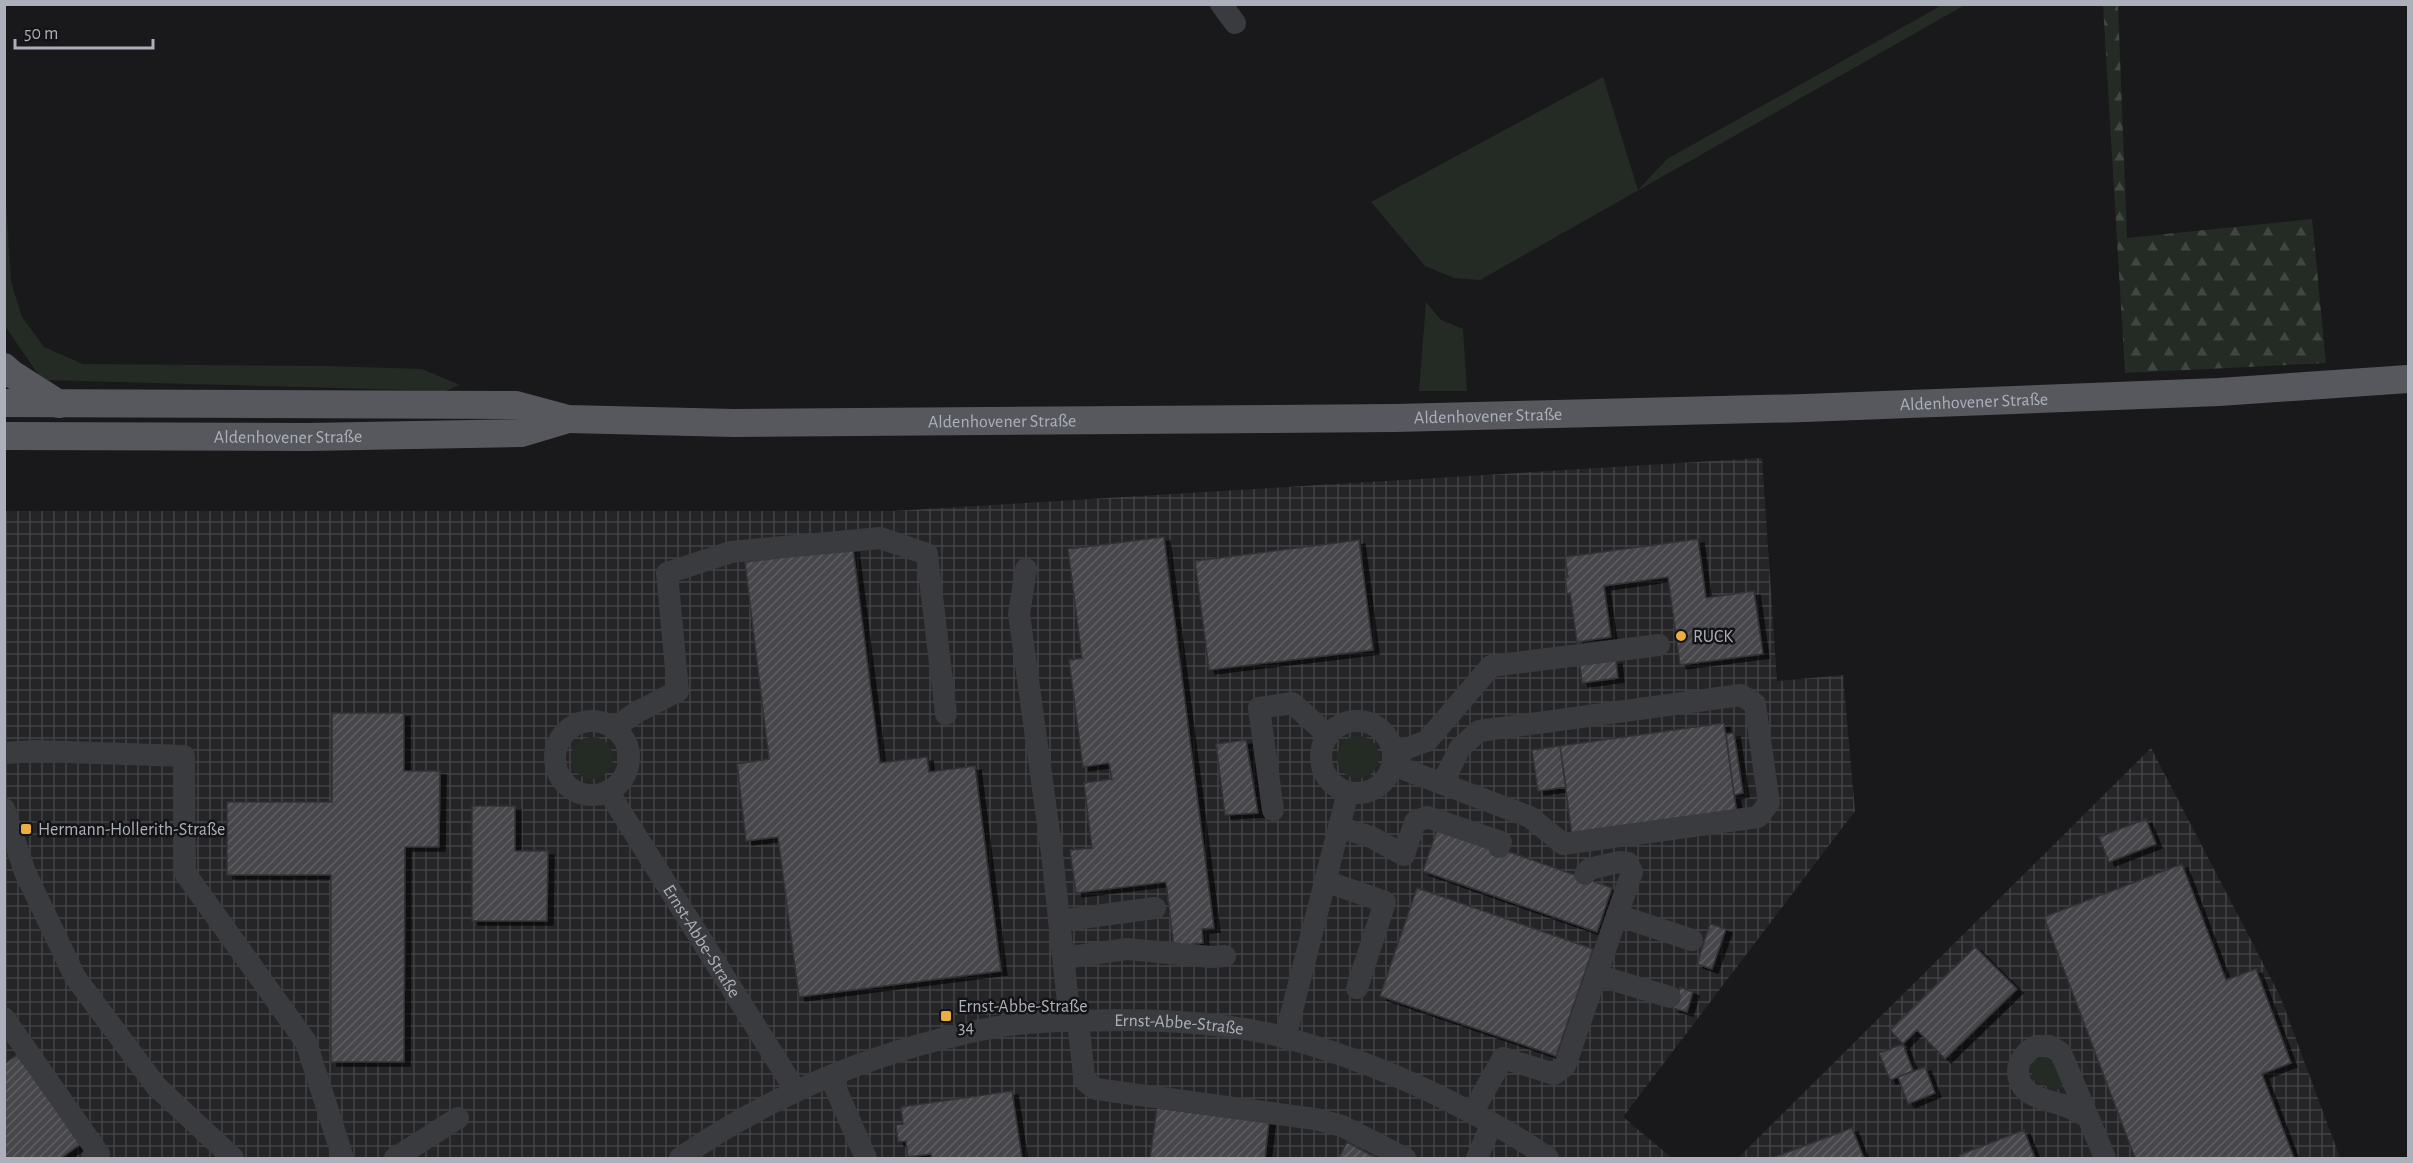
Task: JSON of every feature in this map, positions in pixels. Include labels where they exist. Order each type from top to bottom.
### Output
[{"type":"main road","points":[[4,367],[59,404]]},
{"type":"main road","name":"Aldenhovener Straße","points":[[4,403],[516,405],[568,419],[744,423],[1407,417],[1805,408],[2218,392],[2409,379]]},
{"type":"main road","name":"Aldenhovener Straße","points":[[4,436],[521,433],[568,419]]},
{"type":"street","points":[[1221,4],[1234,23]]},
{"type":"street","points":[[614,728],[637,712],[678,691],[667,573],[731,552],[880,538],[927,554],[946,714]]},
{"type":"street","points":[[1026,569],[1019,614],[1064,958],[1086,1082],[1096,1089],[1315,1119],[1342,1126],[1405,1158]]},
{"type":"street","points":[[1394,759],[1427,741],[1491,666],[1659,645]]},
{"type":"street","points":[[1394,759],[1443,782],[1530,816],[1563,844],[1758,817],[1769,802],[1755,704],[1741,695],[1479,731],[1460,748],[1443,782]]},
{"type":"street","points":[[1273,810],[1259,708],[1292,703],[1328,735]]},
{"type":"street","points":[[1358,720],[1370,722],[1388,736],[1394,759],[1385,780],[1371,791],[1359,793],[1348,792],[1337,787],[1328,779],[1321,757],[1328,735],[1336,727],[1346,721],[1358,720]]},
{"type":"street","points":[[592,721],[614,728],[623,738],[628,749],[629,762],[626,774],[618,784],[597,795],[585,795],[573,790],[558,772],[555,760],[556,748],[561,737],[569,728],[580,723],[592,721]]},
{"type":"street","points":[[4,753],[37,751],[184,756],[185,873],[306,1042],[343,1158]]},
{"type":"street","name":"Ernst-Abbe-Straße","points":[[608,791],[796,1090]]},
{"type":"street","points":[[1285,1038],[1348,792]]},
{"type":"street","points":[[4,809],[25,872],[75,977],[156,1086],[233,1158]]},
{"type":"street","points":[[1339,827],[1371,837],[1404,855],[1415,822],[1427,816],[1501,842],[1499,847]]},
{"type":"street","points":[[4,855],[27,914],[63,985],[143,1094],[211,1158]]},
{"type":"street","points":[[1472,1113],[1503,1058],[1554,1074],[1565,1066],[1632,872],[1628,863],[1618,862],[1589,869],[1585,874]]},
{"type":"street","points":[[1325,881],[1385,902],[1357,988]]},
{"type":"street","points":[[1059,921],[1155,908]]},
{"type":"street","points":[[1617,915],[1692,940]]},
{"type":"street","points":[[1064,958],[1127,949],[1211,957],[1225,956]]},
{"type":"street","points":[[1596,975],[1670,997]]},
{"type":"street","points":[[4,1018],[99,1154],[92,1158]]},
{"type":"street","name":"Ernst-Abbe-Straße","points":[[680,1158],[718,1132],[796,1090],[914,1046],[1011,1025],[1149,1020],[1213,1025],[1285,1038],[1368,1064],[1410,1081],[1492,1123],[1548,1158]]},
{"type":"street","points":[[830,1076],[866,1158]]},
{"type":"street","points":[[2088,1117],[2105,1158]]},
{"type":"street","points":[[395,1158],[458,1118]]},
{"type":"street","points":[[1477,1158],[1492,1123]]},
{"type":"shaded area","points":[[1762,458],[1777,681],[1843,675],[1855,811],[1623,1117],[1672,1158],[5,1158],[4,511],[893,511]]},
{"type":"shaded area","points":[[2151,748],[2280,996],[2340,1158],[1738,1158]]},
{"type":"green space","points":[[1944,4],[1965,5],[1480,280],[1454,278],[1425,266],[1371,202],[1603,77],[1638,190],[1667,159]]},
{"type":"green space","points":[[2103,5],[2118,5],[2127,238],[2312,219],[2326,363],[2125,373]]},
{"type":"green space","points":[[4,167],[11,282],[22,317],[44,347],[83,364],[422,369],[460,385],[445,391],[42,380],[5,326]]},
{"type":"green space","points":[[1426,302],[1441,320],[1463,329],[1467,391],[1419,391]]},
{"type":"green space","points":[[1358,736],[1366,737],[1373,742],[1378,749],[1378,765],[1373,772],[1366,777],[1358,778],[1350,777],[1343,772],[1338,765],[1337,757],[1338,749],[1343,742],[1350,737]]},
{"type":"green space","points":[[592,737],[600,738],[607,743],[612,750],[612,766],[607,773],[600,778],[592,779],[584,778],[577,773],[572,766],[571,758],[572,750],[577,743],[584,738]]},
{"type":"green space","points":[[2043,1056],[2051,1060],[2059,1070],[2064,1082],[2061,1088],[2055,1090],[2034,1081],[2030,1067],[2035,1060]]},
{"type":"building","points":[[1164,537],[1214,928],[1202,929],[1203,943],[1174,946],[1166,882],[1076,893],[1070,850],[1092,848],[1084,783],[1112,779],[1109,763],[1083,767],[1069,660],[1082,658],[1068,549]]},
{"type":"building","points":[[1698,539],[1706,598],[1754,591],[1763,654],[1680,665],[1668,577],[1604,586],[1611,637],[1577,642],[1570,593],[1567,594],[1565,578],[1568,577],[1565,557]]},
{"type":"building","points":[[1359,540],[1373,650],[1209,670],[1195,561]]},
{"type":"building","points":[[853,548],[880,763],[927,757],[929,772],[975,766],[1001,971],[799,997],[778,837],[746,841],[737,764],[769,759],[745,562]]},
{"type":"building","points":[[1616,660],[1618,678],[1582,683],[1580,665]]},
{"type":"building","points":[[332,713],[404,713],[404,771],[440,771],[439,847],[405,847],[404,1062],[331,1062],[331,875],[227,875],[227,802],[332,802]]},
{"type":"building","points":[[1724,723],[1737,814],[1572,836],[1560,746]]},
{"type":"building","points":[[1734,733],[1743,793],[1734,795],[1726,734]]},
{"type":"building","points":[[1246,740],[1258,813],[1225,815],[1216,744]]},
{"type":"building","points":[[1560,746],[1566,787],[1538,791],[1532,750]]},
{"type":"building","points":[[472,806],[515,806],[515,851],[548,851],[547,921],[472,921]]},
{"type":"building","points":[[2146,819],[2156,844],[2109,862],[2099,837]]},
{"type":"building","points":[[1438,827],[1612,888],[1597,932],[1423,871]]},
{"type":"building","points":[[2182,864],[2226,980],[2256,969],[2291,1063],[2262,1074],[2294,1158],[2135,1158],[2044,917]]},
{"type":"building","points":[[1417,888],[1593,949],[1556,1056],[1380,996]]},
{"type":"building","points":[[1710,924],[1726,929],[1712,969],[1697,964]]},
{"type":"building","points":[[1975,947],[2017,989],[1945,1059],[1917,1030],[1903,1044],[1890,1030]]},
{"type":"building","points":[[1680,987],[1693,992],[1687,1012],[1673,1008]]},
{"type":"building","points":[[1903,1044],[1913,1071],[1890,1080],[1879,1053]]},
{"type":"building","points":[[17,1055],[82,1143],[61,1158],[4,1158],[4,1064]]},
{"type":"building","points":[[1925,1067],[1935,1093],[1908,1104],[1898,1077]]},
{"type":"building","points":[[1012,1091],[1022,1158],[932,1158],[931,1154],[908,1157],[906,1141],[898,1142],[896,1125],[903,1124],[901,1107]]},
{"type":"building","points":[[1157,1108],[1269,1122],[1265,1158],[1150,1158]]},
{"type":"building","points":[[1852,1128],[1864,1158],[1772,1158]]},
{"type":"building","points":[[2024,1130],[2035,1158],[1960,1158],[1959,1155]]},
{"type":"building","points":[[1347,1142],[1376,1158],[1339,1158]]},
{"type":"place","name":"RUCK","points":[[1681,636]]},
{"type":"place","name":"Hermann-Hollerith-Straße","points":[[26,829]]},
{"type":"place","name":"Ernst-Abbe-Straße 34","points":[[946,1016]]}]
